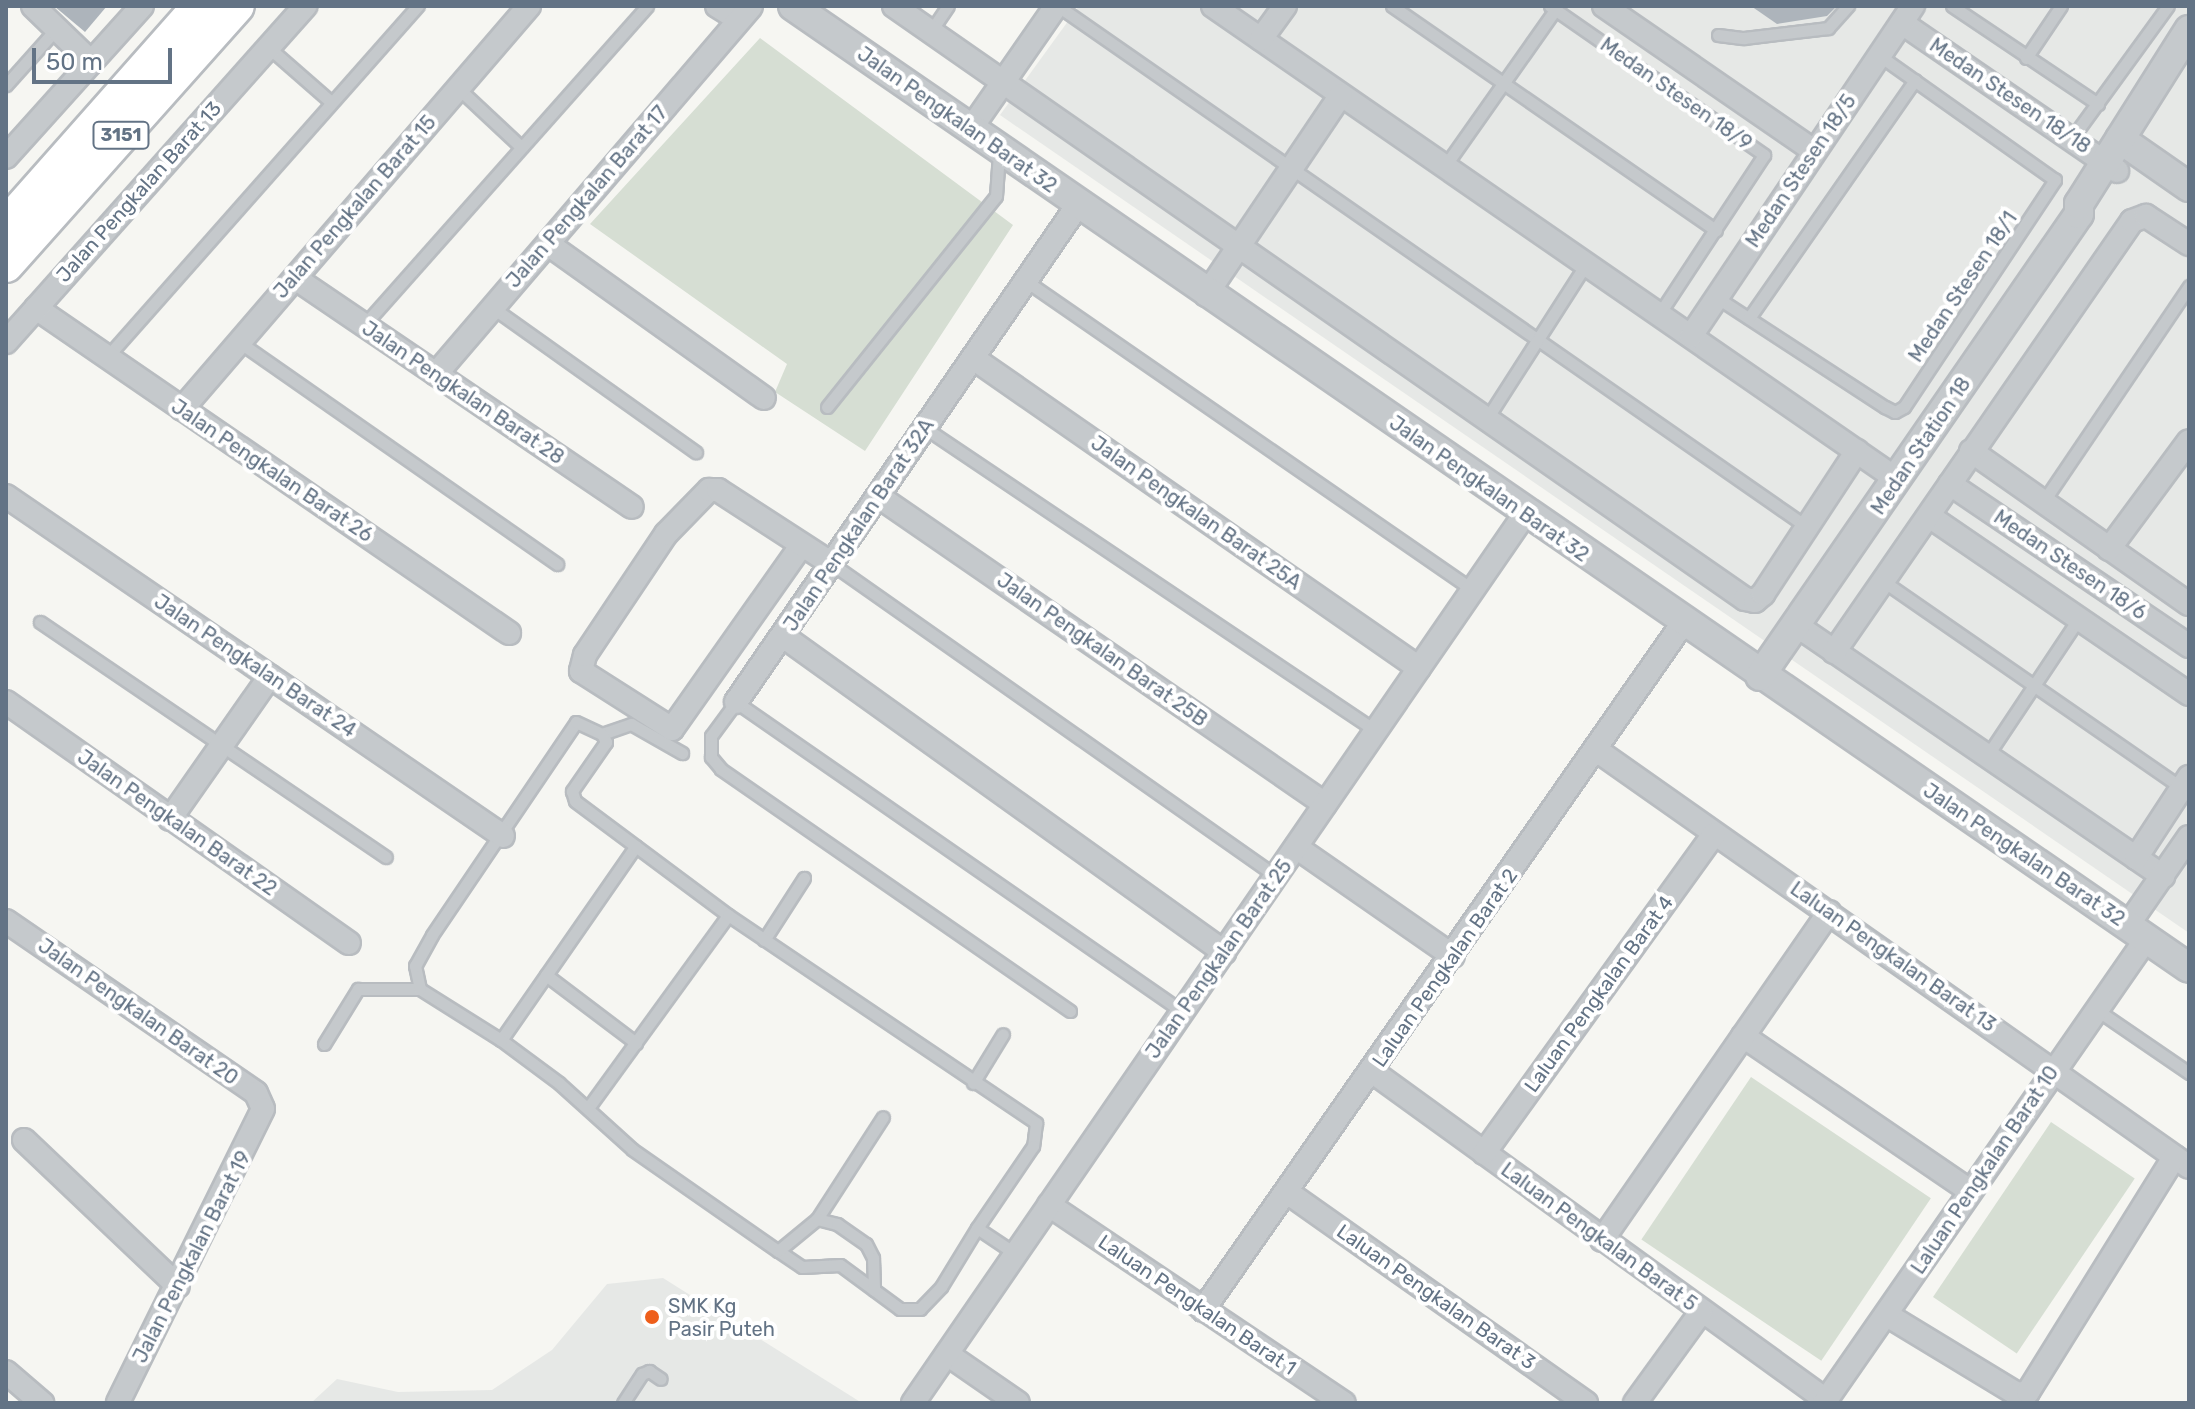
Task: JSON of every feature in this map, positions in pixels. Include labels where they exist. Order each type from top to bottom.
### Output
[{"type":"main road","name":"3151","points":[[6,265],[237,6]]},
{"type":"main road","name":"3151","points":[[6,225],[194,8]]},
{"type":"street","points":[[33,6],[91,62]]},
{"type":"street","points":[[6,157],[142,6]]},
{"type":"street","name":"Jalan Pengkalan Barat 13","points":[[6,342],[305,6]]},
{"type":"street","name":"Jalan Pengkalan Barat 15","points":[[182,409],[529,6]]},
{"type":"street","points":[[717,6],[745,13]]},
{"type":"street","name":"Jalan Pengkalan Barat 32","points":[[793,6],[972,127],[1206,295],[2189,968]]},
{"type":"street","points":[[894,6],[1004,80],[1238,249],[1745,599],[1755,601],[1763,594],[1857,451]]},
{"type":"street","points":[[972,127],[1057,6]]},
{"type":"street","points":[[1213,6],[1898,480]]},
{"type":"street","points":[[1261,39],[1285,6]]},
{"type":"street","name":"Medan Stesen 18/9","points":[[1604,6],[1813,150]]},
{"type":"street","name":"Jalan Pengkalan Barat 17","points":[[436,374],[745,13]]},
{"type":"street","name":"Medan Stesen 18/5","points":[[1691,336],[1907,14]]},
{"type":"street","name":"Medan Stesen 18/18","points":[[1907,14],[2072,138],[2119,155],[2189,187]]},
{"type":"street","name":"Medan Station 18","points":[[2119,155],[2189,30]]},
{"type":"street","name":"Medan Station 18","points":[[1760,676],[2079,214],[2079,204],[2189,61]]},
{"type":"street","points":[[1206,295],[1341,95]]},
{"type":"street","name":"Jalan Pengkalan Barat 32A","points":[[1078,205],[783,636],[1224,952]]},
{"type":"street","points":[[1834,652],[2136,218],[2151,218],[2189,244]]},
{"type":"street","points":[[548,244],[764,398]]},
{"type":"street","name":"Jalan Pengkalan Barat 28","points":[[295,278],[632,507]]},
{"type":"street","name":"Jalan Pengkalan Barat 26","points":[[36,308],[509,633]]},
{"type":"street","name":"Jalan Pengkalan Barat 25A","points":[[973,358],[1419,668]]},
{"type":"street","points":[[2109,549],[2187,449]]},
{"type":"street","points":[[1971,451],[2189,604]]},
{"type":"street","name":"Medan Stesen 18/6","points":[[1950,484],[2189,646]]},
{"type":"street","points":[[801,546],[672,729],[581,671],[585,655],[657,546],[702,494],[718,490],[832,564]]},
{"type":"street","name":"Jalan Pengkalan Barat 24","points":[[6,496],[503,836]]},
{"type":"street","name":"Jalan Pengkalan Barat 25B","points":[[878,496],[1325,804]]},
{"type":"street","name":"Jalan Pengkalan Barat 25","points":[[913,1403],[1525,514]]},
{"type":"street","points":[[1929,516],[2189,694]]},
{"type":"street","name":"Laluan Pengkalan Barat 2","points":[[1203,1310],[1373,1072],[1683,623]]},
{"type":"street","points":[[1796,625],[2163,876]]},
{"type":"street","points":[[736,702],[783,636]]},
{"type":"street","points":[[170,819],[270,676]]},
{"type":"street","name":"Jalan Pengkalan Barat 22","points":[[6,702],[349,943]]},
{"type":"street","name":"Laluan Pengkalan Barat 13","points":[[1595,749],[2055,1068],[2182,1162]]},
{"type":"street","points":[[2136,858],[2185,782]]},
{"type":"street","name":"Laluan Pengkalan Barat 4","points":[[1484,1153],[1714,834]]},
{"type":"street","name":"Laluan Pengkalan Barat 10","points":[[1825,1402],[2097,1010],[2163,876],[2189,837]]},
{"type":"street","points":[[1296,847],[1453,956]]},
{"type":"street","points":[[1602,1240],[1829,912]]},
{"type":"street","name":"Jalan Pengkalan Barat 20","points":[[6,921],[256,1093],[263,1109]]},
{"type":"street","points":[[1743,1036],[1970,1191]]},
{"type":"street","name":"Laluan Pengkalan Barat 5","points":[[1373,1072],[1825,1402]]},
{"type":"street","name":"Jalan Pengkalan Barat 19","points":[[118,1403],[263,1109]]},
{"type":"street","points":[[24,1140],[178,1286]]},
{"type":"street","points":[[1887,1315],[2017,1394],[2028,1392],[2182,1162]]},
{"type":"street","name":"Laluan Pengkalan Barat 3","points":[[1287,1192],[1586,1403]]},
{"type":"street","name":"Laluan Pengkalan Barat 1","points":[[1049,1205],[1344,1403]]},
{"type":"street","points":[[1635,1403],[1701,1312]]},
{"type":"street","points":[[947,1354],[1018,1403]]},
{"type":"street","points":[[6,1372],[42,1403]]},
{"type":"lane","points":[[107,357],[418,6]]},
{"type":"lane","points":[[364,325],[647,6]]},
{"type":"lane","points":[[931,31],[948,6]]},
{"type":"lane","points":[[1057,6],[1289,171],[1807,527]]},
{"type":"lane","points":[[1392,6],[1716,230]]},
{"type":"lane","points":[[1718,35],[1744,38],[1828,28],[1848,6]]},
{"type":"lane","points":[[2026,58],[2061,6]]},
{"type":"lane","points":[[2072,138],[2168,6]]},
{"type":"lane","points":[[1957,7],[2026,58],[2098,104]]},
{"type":"lane","points":[[1445,166],[1552,8]]},
{"type":"lane","name":"Medan Stesen 18/9","points":[[1552,8],[1764,155],[1659,314]]},
{"type":"lane","points":[[6,85],[57,28]]},
{"type":"lane","points":[[268,47],[331,102]]},
{"type":"lane","name":"Medan Stesen 18/1","points":[[1716,297],[1885,407],[1895,412],[1904,407],[2055,180],[1880,56]]},
{"type":"lane","points":[[1749,318],[1915,80]]},
{"type":"lane","points":[[458,88],[521,147]]},
{"type":"lane","points":[[827,407],[996,196],[999,148]]},
{"type":"lane","points":[[1486,420],[1586,264]]},
{"type":"lane","points":[[1026,281],[1473,590]]},
{"type":"lane","points":[[2042,503],[2189,286]]},
{"type":"lane","points":[[493,308],[696,452]]},
{"type":"lane","points":[[239,342],[557,564]]},
{"type":"lane","points":[[925,428],[1376,731]]},
{"type":"lane","points":[[832,564],[1276,876]]},
{"type":"lane","points":[[1883,581],[2185,782]]},
{"type":"lane","points":[[1987,756],[2079,618]]},
{"type":"lane","points":[[40,622],[386,857]]},
{"type":"lane","points":[[1070,1011],[721,769],[711,757],[711,736],[736,702],[1183,1012]]},
{"type":"lane","points":[[324,1044],[358,989],[420,989],[501,1040],[588,1108],[632,1149],[802,1267],[840,1265],[900,1309],[920,1309],[941,1287],[1033,1146],[1038,1127],[728,915],[570,795],[606,742],[602,734],[576,722],[503,836],[432,935],[415,966],[420,989]]},
{"type":"lane","points":[[602,734],[631,724],[682,753]]},
{"type":"lane","points":[[501,1040],[636,846]]},
{"type":"lane","points":[[764,940],[804,878]]},
{"type":"lane","points":[[588,1108],[728,915]]},
{"type":"lane","points":[[546,975],[636,1043]]},
{"type":"lane","points":[[2097,1010],[2189,1073]]},
{"type":"lane","points":[[973,1083],[1003,1034]]},
{"type":"lane","points":[[778,1251],[817,1219],[883,1117]]},
{"type":"lane","points":[[817,1219],[837,1224],[866,1244],[873,1258],[874,1290]]},
{"type":"lane","points":[[977,1228],[1016,1254]]},
{"type":"lane","points":[[623,1403],[642,1374],[649,1371],[661,1379]]},
{"type":"shaded area","points":[[1079,6],[2189,6],[2189,933],[1000,115]]},
{"type":"shaded area","points":[[760,38],[1013,225],[865,451],[775,392],[787,364],[590,224]]},
{"type":"shaded area","points":[[1751,1077],[1931,1198],[1821,1361],[1641,1239]]},
{"type":"shaded area","points":[[2051,1122],[2135,1178],[2017,1353],[1933,1297]]},
{"type":"shaded area","name":"SMK Kg Pasir Puteh","points":[[663,1278],[862,1403],[311,1403],[337,1379],[398,1392],[492,1390],[552,1350],[607,1284]]},
{"type":"building","points":[[54,6],[107,6],[85,32]]},
{"type":"building","points":[[1751,6],[1836,7],[1827,16],[1777,24]]},
{"type":"place","name":"SMK Kg Pasir Puteh","points":[[652,1317]]}]
